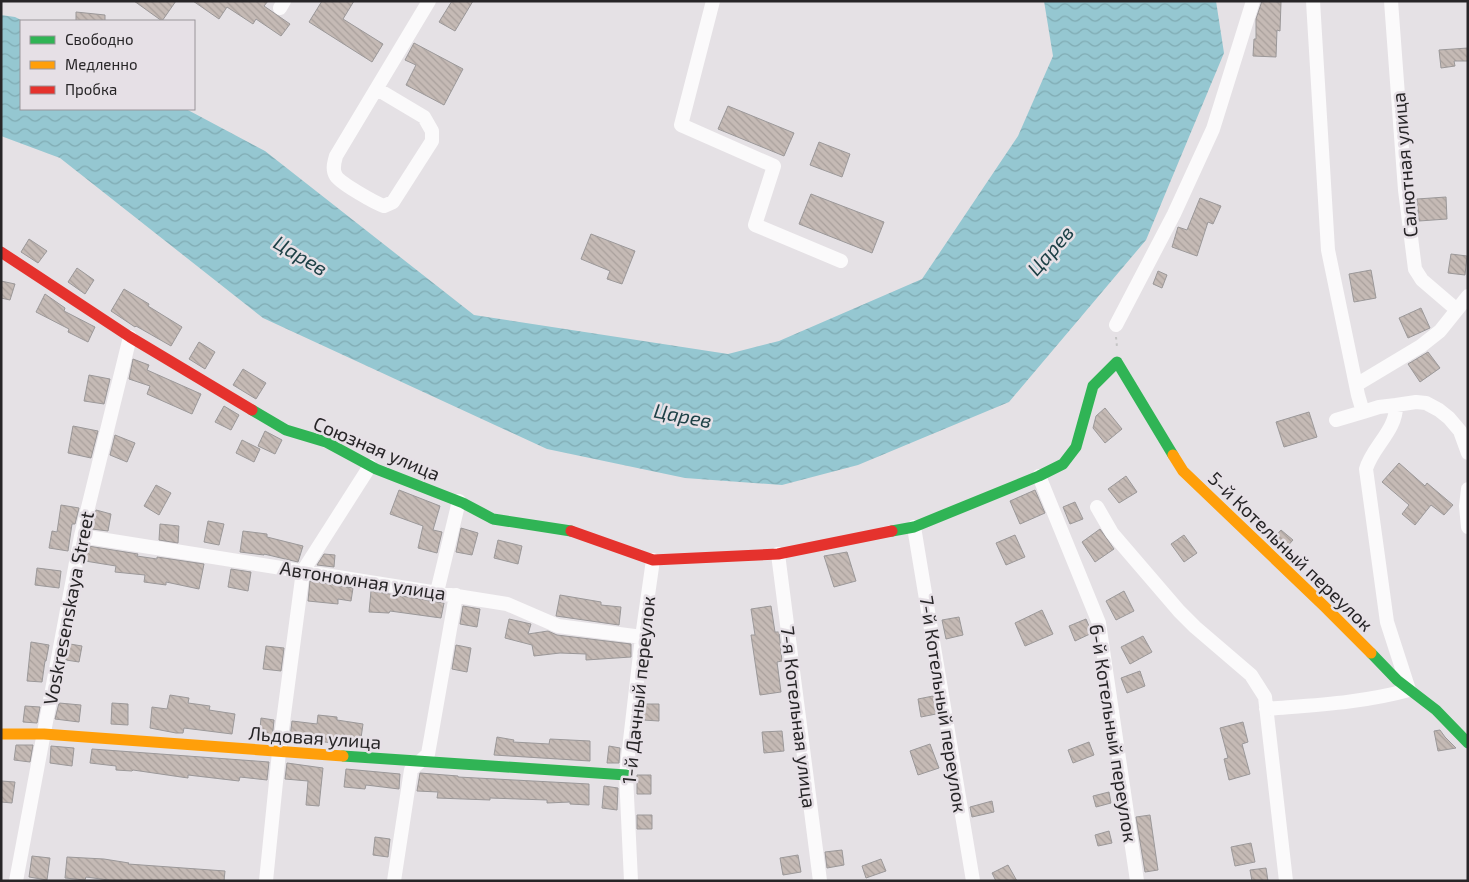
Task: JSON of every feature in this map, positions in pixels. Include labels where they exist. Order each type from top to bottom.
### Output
[{"type":"street","points":[[377,89],[424,118],[432,131],[432,141],[393,202],[384,206],[376,203],[336,177],[333,168],[336,156],[429,1]]},
{"type":"street","points":[[713,1],[681,125],[774,166],[755,225],[841,261]]},
{"type":"street","points":[[1116,325],[1174,214],[1213,129],[1253,1]]},
{"type":"street","points":[[1313,1],[1328,250],[1363,412]]},
{"type":"street","name":"Салютная улица","points":[[1391,1],[1405,190],[1415,269],[1422,280],[1457,310]]},
{"type":"street","name":"Союзная улица","points":[[1,252],[130,337],[286,430],[326,442],[370,466],[459,501],[493,519],[577,532],[653,560],[778,554],[914,526],[1039,476],[1063,464],[1076,448],[1092,386],[1117,362]]},
{"type":"street","points":[[1356,385],[1421,346],[1440,331],[1468,296]]},
{"type":"street","name":"Voskresenskaya Street","points":[[16,881],[81,536],[130,337]]},
{"type":"street","name":"5-й Котельный переулок","points":[[1117,362],[1183,471],[1409,690],[1436,710],[1468,742]]},
{"type":"street","points":[[1336,420],[1379,407],[1416,402],[1426,403],[1449,418],[1460,431],[1468,453]]},
{"type":"street","points":[[1266,709],[1383,697],[1409,690],[1387,622],[1366,469],[1369,458],[1377,449],[1396,415],[1396,405]]},
{"type":"street","points":[[266,881],[303,571],[370,466]]},
{"type":"street","name":"6-й Котельный переулок","points":[[1039,476],[1099,622],[1137,881]]},
{"type":"street","points":[[1468,489],[1466,506],[1468,527]]},
{"type":"street","points":[[437,592],[459,501]]},
{"type":"street","points":[[1097,506],[1112,533],[1179,611],[1195,627],[1251,674],[1265,697],[1286,881]]},
{"type":"street","name":"7-й Котельный переулок","points":[[914,526],[973,881]]},
{"type":"street","name":"Автономная улица","points":[[81,536],[507,604],[558,626],[642,637]]},
{"type":"street","name":"7-я Котельная улица","points":[[778,554],[820,881]]},
{"type":"street","name":"1-й Дачный переулок","points":[[631,881],[626,776],[653,560]]},
{"type":"street","points":[[394,881],[411,770],[428,754],[456,595]]},
{"type":"street","name":"Льдовая улица","points":[[1,734],[44,734],[626,776]]},
{"type":"path","points":[[1116,325],[1117,362]]},
{"type":"water","name":"Царев","points":[[1044,1],[1216,1],[1224,53],[1146,240],[1009,402],[858,465],[782,485],[685,478],[547,449],[263,318],[60,158],[1,136],[1,15],[21,20],[20,110],[188,110],[265,151],[474,315],[728,354],[779,341],[922,279],[1018,136],[1053,56]]},
{"type":"building","points":[[134,1],[176,1],[163,20]]},
{"type":"building","points":[[193,1],[268,1],[264,6],[290,24],[281,36],[256,19],[253,24],[227,7],[219,19]]},
{"type":"building","points":[[322,1],[354,1],[343,19],[383,44],[372,62],[309,22]]},
{"type":"building","points":[[452,1],[473,1],[455,31],[439,22]]},
{"type":"building","points":[[1262,1],[1281,2],[1280,31],[1277,30],[1276,57],[1253,56],[1254,39],[1256,39],[1256,19]]},
{"type":"building","points":[[76,12],[105,15],[105,20],[76,20]]},
{"type":"building","points":[[414,43],[463,69],[444,105],[406,85],[416,65],[405,60]]},
{"type":"building","points":[[1468,48],[1468,61],[1454,61],[1455,66],[1441,68],[1439,50]]},
{"type":"building","points":[[728,106],[794,133],[784,156],[718,129]]},
{"type":"building","points":[[819,142],[850,154],[842,177],[810,165]]},
{"type":"building","points":[[811,194],[884,222],[872,253],[799,224]]},
{"type":"building","points":[[1446,197],[1447,219],[1419,221],[1417,199]]},
{"type":"building","points":[[1200,198],[1221,206],[1213,224],[1208,222],[1197,256],[1172,247],[1178,227],[1187,230]]},
{"type":"building","points":[[591,234],[635,251],[622,284],[607,279],[610,271],[581,259]]},
{"type":"building","points":[[29,239],[47,251],[38,263],[21,252]]},
{"type":"building","points":[[1451,254],[1467,256],[1465,275],[1448,273]]},
{"type":"building","points":[[77,268],[94,280],[85,294],[68,282]]},
{"type":"building","points":[[1371,270],[1376,298],[1354,302],[1349,274]]},
{"type":"building","points":[[1158,271],[1167,275],[1162,288],[1153,284]]},
{"type":"building","points":[[1,281],[15,284],[10,300],[1,298]]},
{"type":"building","points":[[124,289],[182,327],[171,346],[135,327],[111,311]]},
{"type":"building","points":[[45,294],[65,308],[64,311],[95,327],[88,342],[68,332],[69,329],[36,312]]},
{"type":"building","points":[[1421,308],[1430,328],[1408,338],[1399,318]]},
{"type":"building","points":[[199,342],[215,352],[205,369],[189,359]]},
{"type":"building","points":[[1428,352],[1440,368],[1420,382],[1408,364]]},
{"type":"building","points":[[133,359],[149,365],[147,370],[201,394],[192,414],[147,394],[150,386],[129,379]]},
{"type":"building","points":[[243,369],[266,383],[256,399],[233,385]]},
{"type":"building","points":[[89,375],[110,379],[104,404],[84,401]]},
{"type":"building","points":[[224,406],[239,415],[231,430],[215,422]]},
{"type":"building","points":[[1105,408],[1122,429],[1105,443],[1093,428],[1096,416]]},
{"type":"building","points":[[1309,412],[1317,437],[1284,447],[1276,422]]},
{"type":"building","points":[[73,426],[98,431],[91,458],[68,453]]},
{"type":"building","points":[[265,431],[282,440],[275,454],[258,446]]},
{"type":"building","points":[[115,435],[135,443],[127,462],[110,455]]},
{"type":"building","points":[[242,440],[260,449],[254,462],[236,453]]},
{"type":"building","points":[[1399,463],[1425,486],[1427,483],[1453,505],[1444,515],[1431,505],[1415,525],[1402,514],[1409,505],[1382,482]]},
{"type":"building","points":[[1126,476],[1137,492],[1119,503],[1108,489]]},
{"type":"building","points":[[156,485],[171,493],[159,515],[144,506]]},
{"type":"building","points":[[399,490],[440,506],[433,530],[442,532],[437,553],[418,548],[423,526],[390,514]]},
{"type":"building","points":[[1035,490],[1045,513],[1020,524],[1010,501]]},
{"type":"building","points":[[1075,502],[1083,519],[1070,524],[1063,507]]},
{"type":"building","points":[[61,505],[79,508],[75,524],[72,524],[68,551],[49,548],[52,531],[57,532]]},
{"type":"building","points":[[96,510],[111,514],[108,531],[92,529]]},
{"type":"building","points":[[208,521],[224,524],[219,545],[204,542]]},
{"type":"building","points":[[160,524],[179,526],[178,543],[159,540]]},
{"type":"building","points":[[461,528],[478,533],[472,555],[456,552]]},
{"type":"building","points":[[1100,529],[1114,549],[1095,562],[1082,542]]},
{"type":"building","points":[[1281,530],[1293,540],[1283,551],[1272,540]]},
{"type":"building","points":[[243,531],[267,534],[267,537],[303,546],[298,562],[264,554],[240,552]]},
{"type":"building","points":[[1015,535],[1025,557],[1006,565],[996,543]]},
{"type":"building","points":[[1184,535],[1197,553],[1184,562],[1171,544]]},
{"type":"building","points":[[498,540],[522,546],[518,564],[494,558]]},
{"type":"building","points":[[88,546],[138,554],[137,556],[204,564],[199,589],[166,582],[166,585],[144,582],[145,575],[115,572],[116,566],[85,561]]},
{"type":"building","points":[[847,552],[856,581],[834,587],[824,556]]},
{"type":"building","points":[[324,554],[335,555],[334,567],[317,565]]},
{"type":"building","points":[[37,568],[61,571],[59,588],[35,585]]},
{"type":"building","points":[[231,569],[251,572],[248,591],[228,587]]},
{"type":"building","points":[[310,581],[353,588],[351,601],[338,599],[338,604],[308,601]]},
{"type":"building","points":[[371,591],[444,603],[441,618],[390,611],[389,613],[369,612]]},
{"type":"building","points":[[1124,591],[1134,611],[1116,620],[1106,601]]},
{"type":"building","points":[[560,595],[601,602],[601,605],[621,607],[619,625],[556,616]]},
{"type":"building","points":[[463,606],[480,609],[477,627],[460,624]]},
{"type":"building","points":[[771,606],[775,632],[779,632],[782,661],[777,662],[781,692],[760,695],[751,635],[755,635],[751,609]]},
{"type":"building","points":[[1042,610],[1053,634],[1025,646],[1015,623]]},
{"type":"building","points":[[959,617],[963,635],[946,639],[942,620]]},
{"type":"building","points":[[509,619],[531,624],[528,634],[548,631],[557,635],[631,644],[631,657],[586,660],[586,654],[560,653],[534,656],[532,645],[505,638]]},
{"type":"building","points":[[1086,619],[1092,633],[1075,641],[1069,626]]},
{"type":"building","points":[[1143,636],[1152,652],[1130,664],[1121,647]]},
{"type":"building","points":[[31,642],[49,645],[42,682],[27,681]]},
{"type":"building","points":[[70,644],[82,646],[79,662],[66,660]]},
{"type":"building","points":[[456,645],[471,648],[467,672],[452,669]]},
{"type":"building","points":[[266,646],[284,648],[281,671],[263,669]]},
{"type":"building","points":[[1140,671],[1145,686],[1127,693],[1121,678]]},
{"type":"building","points":[[170,695],[189,698],[188,703],[210,706],[209,710],[235,714],[232,734],[184,728],[183,733],[176,733],[150,728],[152,707],[167,709]]},
{"type":"building","points":[[933,696],[936,714],[921,717],[918,699]]},
{"type":"building","points":[[59,703],[81,705],[79,722],[55,719]]},
{"type":"building","points":[[112,703],[128,704],[128,725],[111,724]]},
{"type":"building","points":[[643,704],[659,704],[659,721],[643,720]]},
{"type":"building","points":[[25,706],[40,707],[37,723],[23,722]]},
{"type":"building","points":[[318,715],[337,717],[337,720],[363,724],[360,745],[290,738],[292,721],[317,724]]},
{"type":"building","points":[[261,718],[274,720],[272,740],[259,739]]},
{"type":"building","points":[[1243,722],[1248,742],[1242,744],[1250,774],[1229,780],[1224,759],[1228,758],[1220,728]]},
{"type":"building","points":[[1440,730],[1456,748],[1438,751],[1434,731]]},
{"type":"building","points":[[782,731],[784,751],[764,753],[762,732]]},
{"type":"building","points":[[497,737],[514,740],[513,742],[549,744],[550,739],[590,741],[590,761],[494,755]]},
{"type":"building","points":[[1089,742],[1094,755],[1073,763],[1068,750]]},
{"type":"building","points":[[930,744],[939,768],[918,775],[910,751]]},
{"type":"building","points":[[16,745],[33,745],[30,762],[14,760]]},
{"type":"building","points":[[51,746],[74,748],[72,766],[50,763]]},
{"type":"building","points":[[609,746],[620,748],[619,763],[607,763]]},
{"type":"building","points":[[92,749],[269,762],[267,780],[240,777],[239,781],[188,775],[188,778],[133,770],[116,770],[116,766],[90,763]]},
{"type":"building","points":[[287,763],[323,768],[319,806],[306,805],[308,781],[285,779]]},
{"type":"building","points":[[346,769],[400,774],[399,789],[366,785],[365,789],[344,787]]},
{"type":"building","points":[[420,773],[458,777],[589,784],[589,805],[570,804],[570,802],[547,803],[547,800],[437,798],[438,792],[417,791]]},
{"type":"building","points":[[637,775],[651,775],[651,794],[637,794]]},
{"type":"building","points":[[1,781],[15,782],[12,803],[1,802]]},
{"type":"building","points":[[604,786],[618,788],[617,810],[602,808]]},
{"type":"building","points":[[1109,792],[1111,803],[1096,807],[1093,796]]},
{"type":"building","points":[[992,801],[994,812],[972,817],[970,807]]},
{"type":"building","points":[[637,815],[652,815],[652,829],[637,829]]},
{"type":"building","points":[[1150,815],[1158,870],[1145,872],[1136,817]]},
{"type":"building","points":[[1109,831],[1112,843],[1098,846],[1095,835]]},
{"type":"building","points":[[375,837],[390,839],[388,857],[373,855]]},
{"type":"building","points":[[1251,843],[1255,862],[1235,866],[1231,847]]},
{"type":"building","points":[[842,850],[844,865],[827,868],[825,852]]},
{"type":"building","points":[[798,855],[801,872],[783,875],[780,858]]},
{"type":"building","points":[[32,856],[50,858],[47,880],[29,877]]},
{"type":"building","points":[[67,857],[104,859],[128,864],[225,871],[224,881],[116,881],[86,877],[85,880],[65,878]]},
{"type":"building","points":[[881,859],[886,871],[866,878],[862,866]]},
{"type":"building","points":[[1008,865],[1017,881],[996,881],[992,873]]},
{"type":"building","points":[[1266,868],[1268,881],[1252,881],[1250,870]]},
{"type":"traffic: fast","points":[[892,531],[914,527],[1039,476],[1063,464],[1076,447],[1093,386],[1117,362],[1173,455]]},
{"type":"traffic: fast","points":[[252,410],[286,430],[326,442],[376,469],[463,503],[493,519],[571,531]]},
{"type":"traffic: fast","points":[[1371,653],[1397,680],[1436,710],[1468,743]]},
{"type":"traffic: fast","points":[[343,756],[626,775]]},
{"type":"traffic: slow","points":[[1173,455],[1183,471],[1371,653]]},
{"type":"traffic: slow","points":[[1,734],[44,734],[343,756]]},
{"type":"traffic: jam","points":[[1,252],[130,337],[252,410]]},
{"type":"traffic: jam","points":[[571,531],[653,560],[778,554],[892,531]]}]
